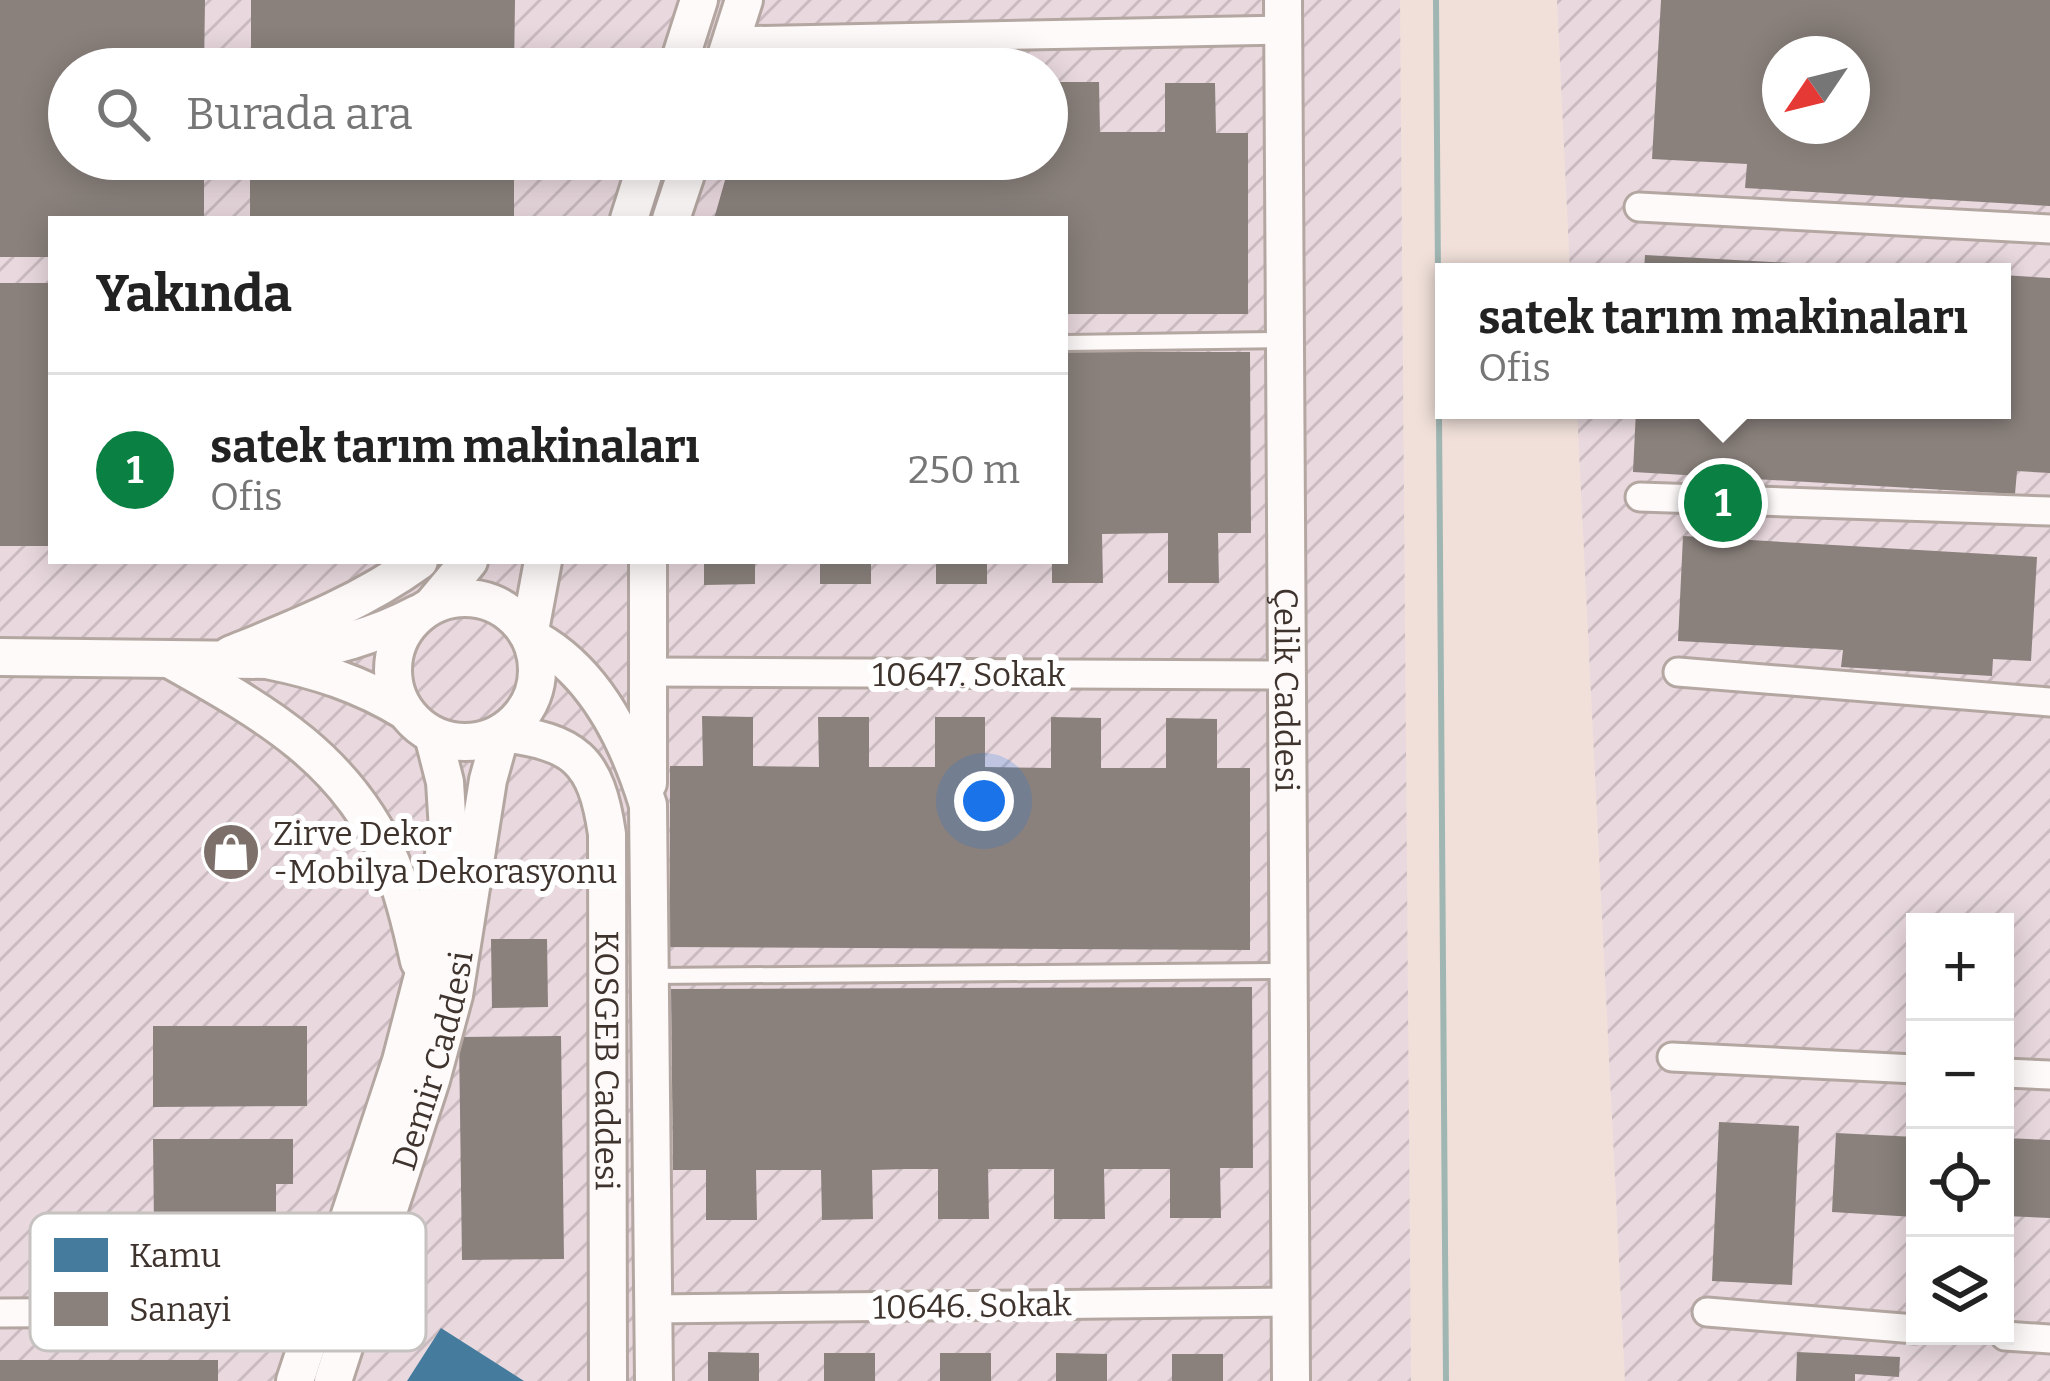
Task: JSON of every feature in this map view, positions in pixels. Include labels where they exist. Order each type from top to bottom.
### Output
[{"type":"street","points":[[684,48],[699,0]]},
{"type":"street","points":[[728,48],[744,0]]},
{"type":"street","points":[[823,48],[1283,15]]},
{"type":"street","name":"Çelik Caddesi","points":[[1283,15],[1291,1381]]},
{"type":"street","points":[[630,216],[641,180]]},
{"type":"street","points":[[672,216],[684,180]]},
{"type":"street","points":[[1639,207],[2050,230]]},
{"type":"street","points":[[1640,497],[2050,511]]},
{"type":"street","points":[[219,660],[346,605],[415,564]]},
{"type":"street","points":[[419,723],[394,686],[393,658],[402,633],[466,564]]},
{"type":"street","points":[[529,636],[542,564]]},
{"type":"street","name":"KOSGEB Caddesi","points":[[648,564],[654,1381]]},
{"type":"street","points":[[0,658],[267,660],[346,681],[460,742],[502,733],[527,707],[537,672],[529,636],[512,615],[488,601],[461,597],[360,639],[267,660]]},
{"type":"street","name":"KOSGEB Caddesi","points":[[529,636],[566,660],[599,700],[631,754],[647,805]]},
{"type":"street","points":[[170,659],[279,725],[331,768],[355,797],[391,862],[423,976]]},
{"type":"street","name":"10647. Sokak","points":[[649,672],[1289,675]]},
{"type":"street","points":[[1678,672],[2050,702]]},
{"type":"street","name":"Demir Caddesi","points":[[351,1213],[401,1061],[423,976],[448,831],[445,782],[419,723]]},
{"type":"street","name":"KOSGEB Caddesi","points":[[502,733],[543,738],[565,748],[595,783],[603,807],[607,834],[608,1381]]},
{"type":"street","name":"Demir Caddesi","points":[[388,1213],[454,995],[488,780],[502,733]]},
{"type":"street","points":[[1672,1058],[1906,1069]]},
{"type":"street","points":[[2014,1074],[2050,1076]]},
{"type":"street","name":"10646. Sokak","points":[[652,1310],[1291,1301]]},
{"type":"street","points":[[1707,1312],[1906,1327]]},
{"type":"street","points":[[0,1313],[30,1313]]},
{"type":"street","points":[[2014,1337],[2050,1340]]},
{"type":"street","name":"Demir Caddesi","points":[[296,1381],[306,1351]]},
{"type":"street","name":"Demir Caddesi","points":[[333,1381],[343,1351]]},
{"type":"lane","points":[[1068,344],[1286,340]]},
{"type":"lane","points":[[650,976],[1290,970]]},
{"type":"shaded area","points":[[0,0],[1400,0],[1411,1381],[0,1381]]},
{"type":"shaded area","points":[[1557,0],[2050,0],[2050,1381],[1625,1381],[1577,419],[2011,419],[2011,263],[1570,263]]},
{"type":"building: Kamu","points":[[441,1328],[524,1381],[407,1381]]},
{"type":"building: Sanayi","points":[[0,0],[205,0],[204,48],[48,48],[48,180],[204,180],[204,216],[48,216],[48,257],[0,257]]},
{"type":"building: Sanayi","points":[[251,0],[515,0],[514,48],[251,48]]},
{"type":"building: Sanayi","points":[[1661,0],[2050,0],[2050,206],[1745,188],[1747,164],[1652,159]]},
{"type":"building: Sanayi","points":[[1068,82],[1099,82],[1100,132],[1165,132],[1165,83],[1215,83],[1216,133],[1248,133],[1248,314],[1068,314],[1068,216],[715,216],[725,180],[1068,180]]},
{"type":"building: Sanayi","points":[[250,180],[514,180],[514,216],[250,216]]},
{"type":"building: Sanayi","points":[[1645,255],[1790,263],[1645,263]]},
{"type":"building: Sanayi","points":[[2011,276],[2050,278],[2050,473],[2017,471],[2015,494],[1633,472],[1636,419],[2011,419]]},
{"type":"building: Sanayi","points":[[0,283],[48,283],[48,546],[0,546]]},
{"type":"building: Sanayi","points":[[1068,352],[1250,352],[1251,533],[1218,533],[1219,583],[1168,583],[1168,533],[1102,534],[1103,583],[1052,583],[1052,564],[1068,564]]},
{"type":"building: Sanayi","points":[[1683,536],[2037,557],[2031,661],[1993,659],[1992,676],[1841,667],[1843,650],[1678,641]]},
{"type":"building: Sanayi","points":[[704,564],[755,564],[755,584],[704,585]]},
{"type":"building: Sanayi","points":[[820,564],[871,564],[871,584],[820,584]]},
{"type":"building: Sanayi","points":[[936,564],[987,564],[987,584],[936,584]]},
{"type":"building: Sanayi","points":[[702,716],[753,717],[753,766],[819,767],[818,717],[869,717],[869,767],[935,767],[935,717],[985,717],[985,767],[1051,768],[1051,717],[1101,718],[1101,768],[1166,768],[1166,718],[1217,719],[1217,768],[1250,768],[1250,950],[670,947],[670,766],[703,766]]},
{"type":"building: Sanayi","points":[[491,939],[547,939],[548,1007],[492,1008]]},
{"type":"building: Sanayi","points":[[1252,987],[1253,1168],[1220,1168],[1221,1218],[1170,1218],[1170,1169],[1104,1169],[1105,1219],[1054,1219],[1054,1169],[988,1169],[989,1219],[938,1219],[938,1169],[905,1169],[872,1170],[873,1219],[822,1220],[821,1170],[756,1170],[757,1220],[706,1220],[706,1170],[673,1170],[671,989]]},
{"type":"building: Sanayi","points":[[153,1026],[307,1026],[307,1106],[153,1107]]},
{"type":"building: Sanayi","points":[[561,1036],[564,1259],[462,1260],[459,1037]]},
{"type":"building: Sanayi","points":[[1719,1122],[1799,1126],[1792,1285],[1712,1281]]},
{"type":"building: Sanayi","points":[[1836,1133],[1906,1137],[1906,1216],[1832,1212]]},
{"type":"building: Sanayi","points":[[2014,1138],[2050,1140],[2050,1218],[2014,1216]]},
{"type":"building: Sanayi","points":[[153,1139],[293,1139],[293,1184],[276,1184],[276,1213],[154,1213]]},
{"type":"building: Sanayi","points":[[708,1352],[759,1353],[759,1381],[708,1381]]},
{"type":"building: Sanayi","points":[[1797,1352],[1900,1357],[1899,1377],[1855,1374],[1855,1381],[1796,1381]]},
{"type":"building: Sanayi","points":[[824,1353],[875,1353],[875,1381],[824,1381]]},
{"type":"building: Sanayi","points":[[940,1353],[991,1353],[991,1381],[940,1381]]},
{"type":"building: Sanayi","points":[[1056,1353],[1107,1354],[1107,1381],[1056,1381]]},
{"type":"building: Sanayi","points":[[1172,1354],[1223,1354],[1223,1381],[1172,1381]]},
{"type":"building: Sanayi","points":[[0,1360],[218,1360],[218,1381],[0,1381]]},
{"type":"waterway","points":[[1436,0],[1438,263]]},
{"type":"waterway","points":[[1439,419],[1446,1381]]},
{"type":"place","name":"satek tarım makinaları","points":[[1723,503]]},
{"type":"place","name":"Zirve Dekor -Mobilya Dekorasyonu","points":[[231,852]]}]
